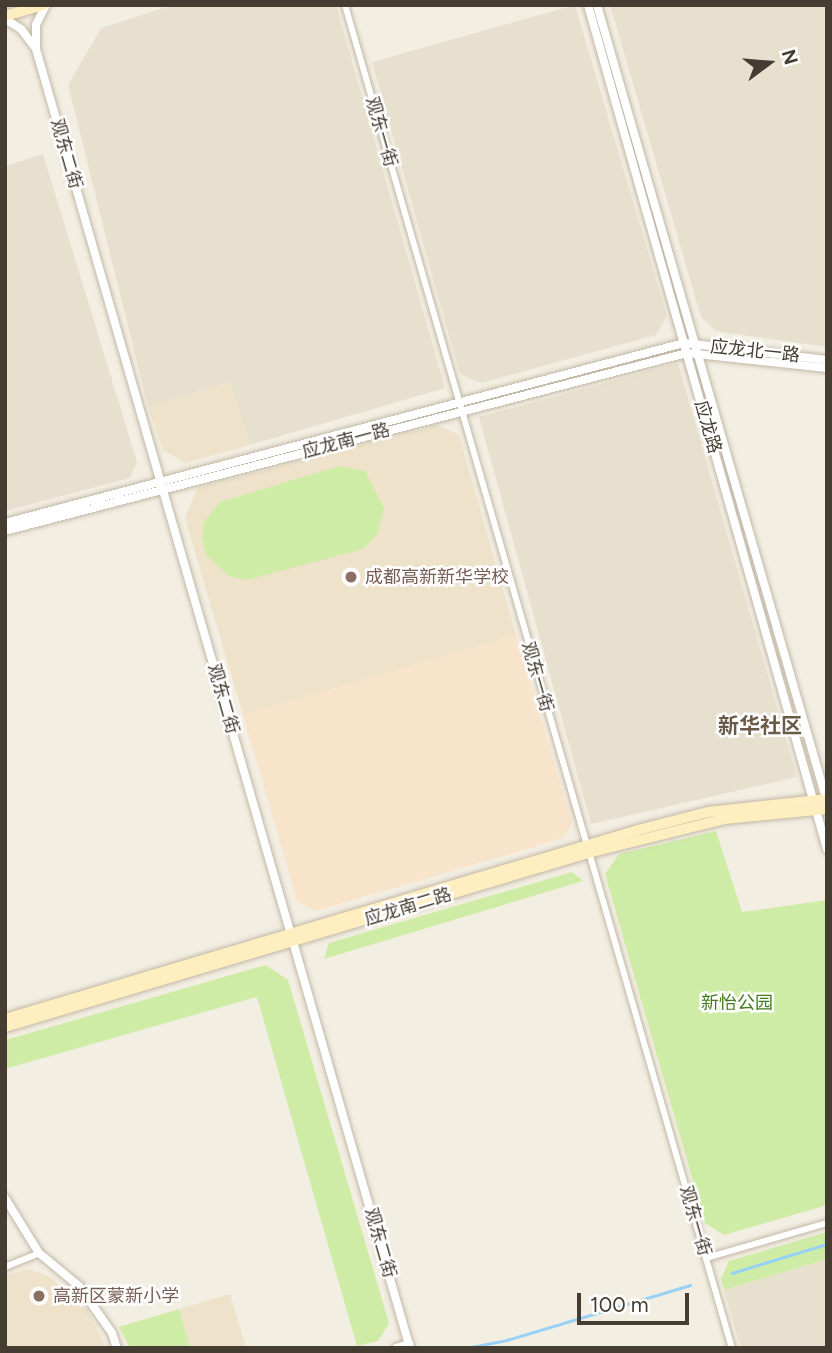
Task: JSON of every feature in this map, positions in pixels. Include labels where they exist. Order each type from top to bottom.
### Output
[{"type":"main road","points":[[5,18],[45,5]]},
{"type":"main road","name":"应龙南二路","points":[[5,1027],[708,813],[826,802]]},
{"type":"main road","name":"应龙南二路","points":[[5,1019],[292,938]]},
{"type":"street","name":"观东二街","points":[[45,5],[36,25],[36,50],[409,1346]]},
{"type":"street","name":"观东一街","points":[[345,5],[732,1348]]},
{"type":"street","name":"应龙路","points":[[588,5],[827,849]]},
{"type":"street","name":"应龙路","points":[[597,5],[826,802]]},
{"type":"street","name":"观东二街","points":[[5,18],[21,29],[36,50]]},
{"type":"street","name":"应龙南一路","points":[[460,407],[684,343]]},
{"type":"street","name":"应龙北一路","points":[[684,343],[696,349],[827,368]]},
{"type":"street","name":"应龙北一路","points":[[687,353],[696,349],[827,360]]},
{"type":"street","name":"应龙南一路","points":[[5,523],[460,407],[687,353]]},
{"type":"street","name":"应龙南一路","points":[[5,531],[161,485]]},
{"type":"street","points":[[5,1198],[39,1253],[79,1286],[112,1332],[117,1348]]},
{"type":"street","points":[[706,1258],[827,1223]]},
{"type":"street","points":[[5,1267],[39,1253]]},
{"type":"street","points":[[396,1348],[409,1346]]},
{"type":"shaded area","points":[[173,5],[336,5],[445,388],[250,445],[230,382],[148,407],[68,85],[101,28]]},
{"type":"shaded area","points":[[575,5],[667,316],[656,335],[481,383],[460,374],[372,62]]},
{"type":"shaded area","points":[[610,5],[827,5],[827,347],[716,331],[701,317]]},
{"type":"shaded area","points":[[43,154],[137,462],[130,478],[5,511],[5,166]]},
{"type":"shaded area","points":[[678,363],[797,777],[591,824],[479,417]]},
{"type":"shaded area","points":[[231,382],[250,445],[185,463],[163,450],[148,407]]},
{"type":"shaded area","name":"成都高新新华学校","points":[[438,425],[459,435],[516,635],[243,715],[185,518],[197,488]]},
{"type":"shaded area","points":[[516,635],[572,823],[564,838],[316,911],[297,901],[243,715]]},
{"type":"shaded area","points":[[827,1259],[827,1348],[741,1348],[724,1290]]},
{"type":"shaded area","name":"高新区蒙新小学","points":[[29,1269],[50,1277],[87,1310],[107,1348],[5,1348],[5,1275]]},
{"type":"shaded area","points":[[230,1294],[246,1348],[190,1348],[179,1309]]},
{"type":"green space","points":[[340,466],[365,471],[384,508],[377,535],[363,549],[246,580],[229,576],[207,556],[202,539],[204,522],[220,502]]},
{"type":"green space","name":"新怡公园","points":[[716,831],[742,912],[827,900],[827,1205],[724,1235],[705,1223],[605,874],[619,854]]},
{"type":"green space","points":[[572,872],[583,881],[324,959],[329,943]]},
{"type":"green space","points":[[266,965],[288,980],[389,1323],[378,1341],[357,1346],[257,997],[5,1069],[5,1040]]},
{"type":"green space","points":[[827,1232],[827,1259],[724,1290],[721,1279],[729,1261]]},
{"type":"green space","points":[[179,1309],[190,1348],[130,1348],[119,1327]]},
{"type":"waterway","points":[[732,1273],[827,1244]]},
{"type":"waterway","points":[[466,1348],[507,1340],[690,1285]]},
{"type":"place","name":"成都高新新华学校","points":[[351,577]]},
{"type":"place","name":"高新区蒙新小学","points":[[39,1296]]},
{"type":"district","name":"新华社区","points":[[760,726]]}]
